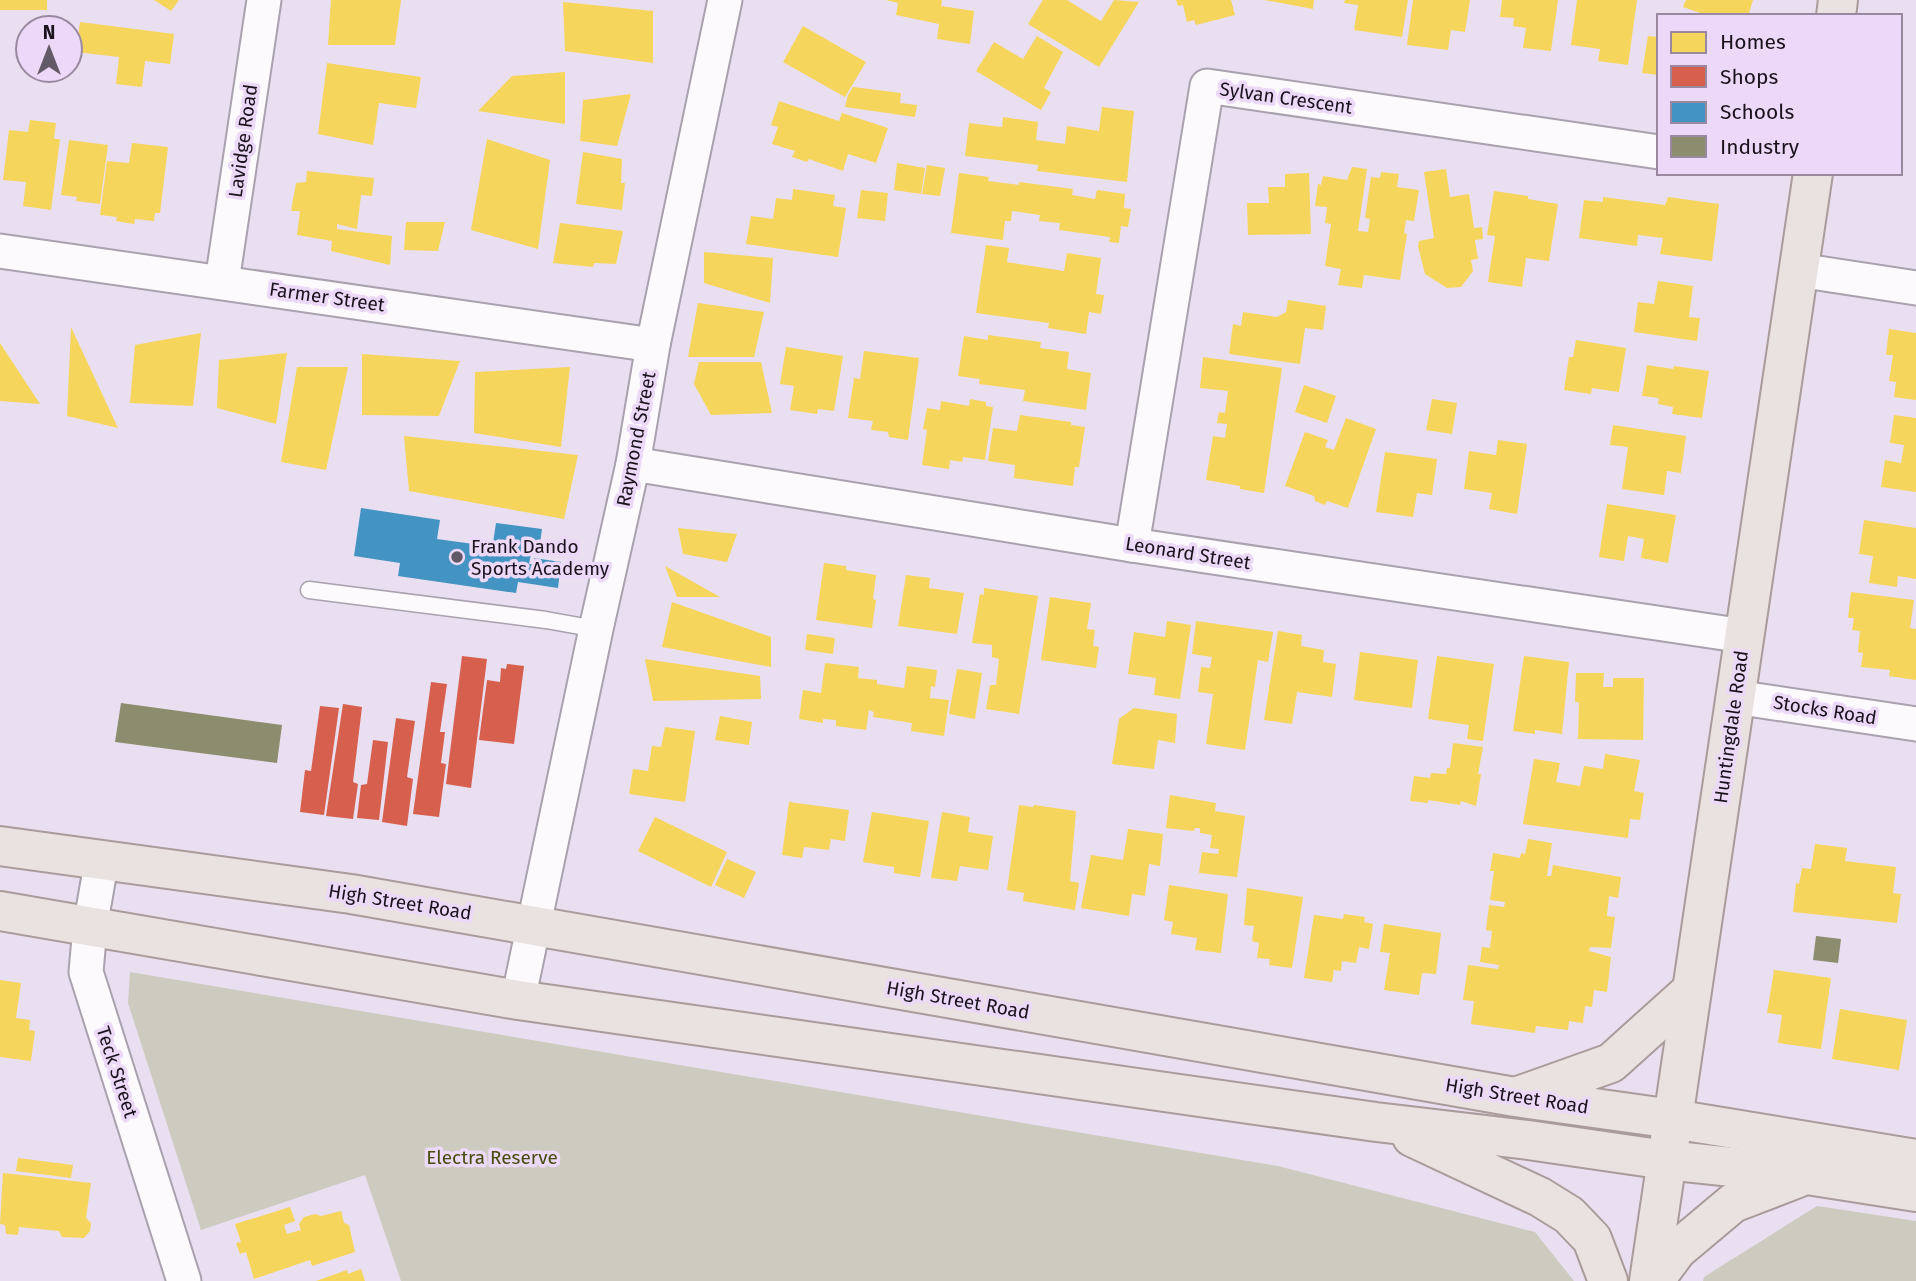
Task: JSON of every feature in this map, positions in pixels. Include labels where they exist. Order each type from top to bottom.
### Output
[{"type":"main road","name":"Huntingdale Road","points":[[1651,1281],[1666,1160],[1798,270],[1809,175]]},
{"type":"main road","name":"High Street Road","points":[[0,846],[351,894],[1515,1097],[1673,1119],[1916,1159]]},
{"type":"main road","points":[[0,911],[518,1000],[1376,1122],[1666,1160],[1807,1175],[1916,1192]]},
{"type":"main road","points":[[1515,1097],[1611,1063],[1692,991]]},
{"type":"main road","points":[[1376,1122],[1540,1197],[1569,1215],[1592,1239],[1608,1281]]},
{"type":"main road","points":[[1651,1281],[1677,1250],[1733,1203],[1807,1175]]},
{"type":"street","name":"Lavidge Road","points":[[222,282],[264,0]]},
{"type":"street","name":"Raymond Street","points":[[518,1000],[633,464],[653,345],[725,0]]},
{"type":"street","name":"Sylvan Crescent","points":[[1132,545],[1207,86],[1657,152]]},
{"type":"street","name":"Farmer Street","points":[[0,251],[653,345]]},
{"type":"street","points":[[1798,270],[1916,288]]},
{"type":"street","name":"Leonard Street","points":[[633,464],[1132,545],[1744,636]]},
{"type":"street","name":"Stocks Road","points":[[1735,697],[1916,724]]},
{"type":"street","name":"Teck Street","points":[[102,859],[90,926],[86,972],[184,1281]]},
{"type":"lane","points":[[309,590],[547,620],[596,629]]},
{"type":"green space","name":"Electra Reserve","points":[[130,972],[1278,1166],[1535,1232],[1574,1281],[401,1281],[365,1175],[201,1230],[128,1003]]},
{"type":"green space","points":[[1817,1206],[1916,1221],[1916,1281],[1703,1281],[1704,1277]]},
{"type":"building: Homes","points":[[0,0],[47,0],[47,10],[0,10]]},
{"type":"building: Homes","points":[[154,0],[179,0],[171,11]]},
{"type":"building: Homes","points":[[331,0],[401,0],[395,45],[328,45]]},
{"type":"building: Homes","points":[[886,0],[942,0],[941,6],[974,11],[970,44],[937,39],[939,24],[896,15],[898,3]]},
{"type":"building: Homes","points":[[1043,0],[1067,0],[1101,21],[1114,0],[1139,2],[1099,67],[1028,24]]},
{"type":"building: Homes","points":[[1176,0],[1231,0],[1235,15],[1196,25],[1194,20],[1187,22],[1183,5],[1178,6]]},
{"type":"building: Homes","points":[[1264,0],[1314,0],[1313,9]]},
{"type":"building: Homes","points":[[1345,0],[1408,0],[1402,37],[1354,30],[1358,5],[1344,3]]},
{"type":"building: Homes","points":[[1413,0],[1470,0],[1465,32],[1451,30],[1448,50],[1407,45]]},
{"type":"building: Homes","points":[[1502,0],[1558,0],[1551,51],[1523,48],[1526,28],[1513,26],[1514,18],[1500,17]]},
{"type":"building: Homes","points":[[1577,0],[1637,0],[1628,65],[1598,61],[1600,49],[1571,45]]},
{"type":"building: Homes","points":[[1686,0],[1753,0],[1749,14],[1703,14],[1683,7]]},
{"type":"building: Homes","points":[[563,2],[653,11],[653,63],[565,51]]},
{"type":"building: Homes","points":[[84,23],[174,34],[170,64],[145,61],[142,87],[116,84],[119,57],[84,53]]},
{"type":"building: Homes","points":[[803,26],[866,62],[845,97],[783,62]]},
{"type":"building: Homes","points":[[1037,36],[1063,52],[1044,88],[1051,92],[1041,110],[976,71],[994,42],[1023,59]]},
{"type":"building: Homes","points":[[1648,36],[1657,37],[1657,75],[1642,73]]},
{"type":"building: Homes","points":[[327,63],[421,77],[416,108],[379,103],[373,145],[318,134]]},
{"type":"building: Homes","points":[[565,72],[565,124],[478,111],[512,76]]},
{"type":"building: Homes","points":[[853,87],[901,93],[900,103],[917,105],[915,117],[845,107]]},
{"type":"building: Homes","points":[[631,94],[617,146],[580,141],[583,100]]},
{"type":"building: Homes","points":[[779,101],[839,121],[842,113],[888,128],[876,163],[848,154],[843,171],[809,159],[807,162],[792,157],[795,151],[772,144],[778,127],[771,125]]},
{"type":"building: Homes","points":[[1102,107],[1134,111],[1127,182],[1037,171],[1038,165],[965,156],[969,123],[1002,127],[1003,117],[1038,122],[1036,140],[1065,144],[1067,126],[1099,131]]},
{"type":"building: Homes","points":[[30,120],[56,123],[54,139],[60,139],[51,210],[23,206],[26,182],[3,180],[9,130],[28,132]]},
{"type":"building: Homes","points":[[487,139],[550,160],[538,249],[471,230]]},
{"type":"building: Homes","points":[[69,140],[108,145],[100,204],[76,201],[77,197],[61,195]]},
{"type":"building: Homes","points":[[132,143],[168,147],[160,213],[155,213],[154,221],[135,219],[134,224],[116,221],[117,217],[100,215],[107,161],[129,163]]},
{"type":"building: Homes","points":[[583,152],[622,159],[621,183],[625,183],[622,210],[576,204]]},
{"type":"building: Homes","points":[[897,163],[925,168],[921,194],[894,190]]},
{"type":"building: Homes","points":[[927,165],[945,168],[940,196],[922,194]]},
{"type":"building: Homes","points":[[1352,167],[1367,169],[1358,231],[1368,232],[1370,219],[1365,218],[1371,177],[1380,178],[1381,172],[1399,174],[1397,187],[1419,190],[1414,221],[1406,220],[1404,233],[1407,234],[1400,280],[1364,275],[1362,288],[1338,285],[1341,269],[1325,266],[1331,224],[1325,223],[1327,207],[1315,206],[1318,184],[1321,185],[1323,176],[1347,180]]},
{"type":"building: Homes","points":[[1446,169],[1450,197],[1469,194],[1474,228],[1482,227],[1483,239],[1475,240],[1478,259],[1471,260],[1473,271],[1461,287],[1447,288],[1425,274],[1418,246],[1419,241],[1434,238],[1424,172]]},
{"type":"building: Homes","points":[[307,171],[374,178],[372,196],[361,195],[357,229],[337,224],[337,229],[392,236],[390,265],[331,251],[332,241],[297,235],[300,211],[291,211],[296,183],[306,182]]},
{"type":"building: Homes","points":[[959,173],[989,177],[988,181],[1073,189],[1072,195],[1095,199],[1097,190],[1125,194],[1124,208],[1131,209],[1128,227],[1121,226],[1119,243],[1109,242],[1110,237],[1059,230],[1060,223],[1039,221],[1040,215],[1012,211],[1011,221],[1005,221],[1003,240],[951,233]]},
{"type":"building: Homes","points":[[1309,173],[1311,234],[1248,235],[1247,203],[1269,203],[1268,187],[1285,187],[1285,174]]},
{"type":"building: Homes","points":[[793,189],[835,195],[833,206],[846,208],[838,257],[746,244],[751,216],[773,219],[776,198],[792,200]]},
{"type":"building: Homes","points":[[861,190],[888,193],[885,221],[857,218]]},
{"type":"building: Homes","points":[[1494,191],[1558,204],[1549,261],[1526,258],[1522,287],[1488,282],[1495,236],[1487,235]]},
{"type":"building: Homes","points":[[1603,197],[1665,205],[1668,197],[1719,204],[1712,261],[1660,254],[1663,238],[1638,235],[1637,246],[1579,238],[1584,200],[1603,202]]},
{"type":"building: Homes","points":[[406,222],[445,222],[438,251],[404,250]]},
{"type":"building: Homes","points":[[560,223],[623,231],[616,264],[594,263],[593,267],[553,263]]},
{"type":"building: Homes","points":[[986,245],[1009,248],[1007,262],[1064,271],[1067,253],[1101,258],[1096,294],[1104,295],[1101,314],[1089,312],[1086,334],[1048,328],[1049,323],[976,313]]},
{"type":"building: Homes","points":[[704,252],[773,258],[770,303],[704,283]]},
{"type":"building: Homes","points":[[1658,281],[1693,286],[1689,317],[1700,318],[1697,341],[1634,332],[1638,302],[1654,304]]},
{"type":"building: Homes","points":[[1288,300],[1326,306],[1323,330],[1305,328],[1300,364],[1229,354],[1233,324],[1241,326],[1243,312],[1277,317],[1286,312]]},
{"type":"building: Homes","points":[[698,303],[764,312],[754,357],[688,357]]},
{"type":"building: Homes","points":[[71,327],[118,428],[67,416]]},
{"type":"building: Homes","points":[[1889,329],[1916,333],[1916,400],[1894,397],[1896,382],[1889,381],[1893,355],[1886,355]]},
{"type":"building: Homes","points":[[201,333],[193,406],[130,403],[135,345]]},
{"type":"building: Homes","points":[[988,335],[1041,342],[1040,348],[1069,352],[1067,369],[1091,373],[1086,410],[1023,401],[1025,390],[979,384],[980,379],[958,376],[964,336],[988,340]]},
{"type":"building: Homes","points":[[1576,340],[1626,348],[1619,392],[1592,388],[1591,394],[1564,390],[1569,357],[1573,357]]},
{"type":"building: Homes","points":[[0,343],[40,404],[0,401]]},
{"type":"building: Homes","points":[[786,347],[843,356],[834,411],[818,409],[817,414],[790,410],[794,386],[780,384]]},
{"type":"building: Homes","points":[[864,351],[919,358],[908,440],[889,437],[888,432],[871,430],[873,421],[848,418],[854,378],[860,379]]},
{"type":"building: Homes","points":[[287,353],[276,424],[217,408],[219,360]]},
{"type":"building: Homes","points":[[362,354],[460,361],[439,416],[362,415]]},
{"type":"building: Homes","points":[[1203,357],[1282,368],[1264,493],[1206,480],[1213,436],[1225,438],[1227,424],[1217,423],[1219,412],[1225,413],[1228,391],[1200,388]]},
{"type":"building: Homes","points":[[699,362],[761,362],[772,413],[711,415],[694,384]]},
{"type":"building: Homes","points":[[1647,365],[1709,371],[1702,418],[1672,414],[1673,407],[1658,404],[1659,398],[1642,396]]},
{"type":"building: Homes","points":[[297,367],[348,367],[326,470],[281,462]]},
{"type":"building: Homes","points":[[570,367],[561,447],[474,433],[475,372]]},
{"type":"building: Homes","points":[[1304,385],[1336,396],[1327,423],[1295,412]]},
{"type":"building: Homes","points":[[970,399],[986,402],[986,406],[993,407],[985,460],[963,457],[962,462],[950,460],[949,469],[922,465],[927,430],[923,429],[927,408],[940,410],[941,401],[969,406]]},
{"type":"building: Homes","points":[[1432,399],[1457,403],[1452,434],[1426,430]]},
{"type":"building: Homes","points":[[1020,415],[1071,422],[1071,425],[1085,427],[1073,486],[1014,478],[1015,465],[988,461],[993,428],[1017,431]]},
{"type":"building: Homes","points":[[1894,415],[1916,418],[1916,492],[1881,487],[1885,460],[1901,463],[1904,445],[1890,443]]},
{"type":"building: Homes","points":[[1346,418],[1376,429],[1348,508],[1327,501],[1325,505],[1315,501],[1314,496],[1285,486],[1305,432],[1328,440],[1325,447],[1334,450]]},
{"type":"building: Homes","points":[[1613,425],[1686,436],[1681,473],[1667,471],[1664,495],[1622,489],[1628,447],[1610,445]]},
{"type":"building: Homes","points":[[404,436],[578,455],[564,519],[409,491]]},
{"type":"building: Homes","points":[[1498,440],[1527,444],[1517,514],[1489,509],[1492,493],[1464,489],[1469,451],[1496,455]]},
{"type":"building: Homes","points":[[1385,452],[1437,459],[1432,495],[1417,493],[1413,517],[1376,512]]},
{"type":"building: Homes","points":[[1607,504],[1676,515],[1668,563],[1641,558],[1644,539],[1628,536],[1624,561],[1599,557]]},
{"type":"building: Homes","points":[[1864,520],[1916,528],[1916,579],[1898,576],[1897,587],[1869,583],[1873,556],[1859,554]]},
{"type":"building: Homes","points":[[678,528],[737,534],[727,562],[683,554]]},
{"type":"building: Homes","points":[[824,563],[876,575],[872,628],[816,620]]},
{"type":"building: Homes","points":[[665,566],[720,597],[677,597]]},
{"type":"building: Homes","points":[[906,575],[930,578],[929,588],[964,593],[957,634],[898,626]]},
{"type":"building: Homes","points":[[984,588],[1038,596],[1019,714],[986,709],[990,685],[996,685],[999,659],[992,657],[992,645],[972,643],[980,594],[984,595]]},
{"type":"building: Homes","points":[[1851,592],[1914,600],[1910,628],[1916,629],[1916,680],[1889,676],[1890,670],[1861,667],[1863,653],[1858,652],[1860,631],[1852,630],[1854,618],[1848,618]]},
{"type":"building: Homes","points":[[1050,597],[1091,603],[1087,629],[1095,630],[1093,646],[1099,647],[1096,668],[1041,660]]},
{"type":"building: Homes","points":[[672,602],[771,637],[771,667],[662,647]]},
{"type":"building: Homes","points":[[1167,621],[1191,625],[1180,699],[1154,695],[1156,678],[1128,674],[1134,632],[1165,637]]},
{"type":"building: Homes","points":[[1196,621],[1273,632],[1268,662],[1258,660],[1245,750],[1206,744],[1213,694],[1198,692],[1201,667],[1210,668],[1212,657],[1192,654]]},
{"type":"building: Homes","points":[[1278,631],[1302,635],[1301,646],[1324,650],[1323,662],[1336,664],[1332,697],[1297,692],[1292,724],[1264,720]]},
{"type":"building: Homes","points":[[807,634],[835,638],[833,654],[805,650]]},
{"type":"building: Homes","points":[[1360,652],[1418,660],[1412,708],[1354,700]]},
{"type":"building: Homes","points":[[1437,656],[1494,664],[1483,741],[1467,739],[1469,725],[1428,719]]},
{"type":"building: Homes","points":[[1524,656],[1569,662],[1562,734],[1535,730],[1535,734],[1513,731]]},
{"type":"building: Homes","points":[[645,659],[760,676],[761,699],[653,701]]},
{"type":"building: Homes","points":[[825,663],[859,667],[858,678],[904,688],[907,666],[937,670],[935,687],[931,686],[930,698],[949,700],[944,736],[911,731],[912,723],[873,717],[874,712],[869,710],[866,730],[836,726],[836,720],[823,719],[823,723],[799,719],[803,690],[821,693]]},
{"type":"building: Homes","points":[[957,669],[982,673],[975,719],[949,714]]},
{"type":"building: Homes","points":[[1576,673],[1604,673],[1603,687],[1613,687],[1613,678],[1644,678],[1643,740],[1578,739],[1579,702],[1575,702]]},
{"type":"building: Homes","points":[[1134,708],[1177,714],[1175,743],[1158,740],[1154,769],[1112,764],[1119,719]]},
{"type":"building: Homes","points":[[720,716],[752,722],[749,745],[715,740]]},
{"type":"building: Homes","points":[[665,727],[695,731],[685,802],[629,794],[633,769],[648,771],[652,746],[661,747]]},
{"type":"building: Homes","points":[[1453,743],[1483,747],[1476,806],[1461,801],[1460,805],[1428,800],[1428,803],[1410,801],[1414,776],[1430,778],[1431,773],[1446,774],[1447,768],[1450,768]]},
{"type":"building: Homes","points":[[1605,754],[1640,760],[1634,791],[1644,793],[1640,820],[1630,819],[1628,838],[1523,824],[1534,759],[1560,763],[1556,782],[1580,786],[1584,766],[1603,769]]},
{"type":"building: Homes","points":[[1170,795],[1216,803],[1215,811],[1245,816],[1237,877],[1199,873],[1202,852],[1218,854],[1219,849],[1210,848],[1212,835],[1200,833],[1200,828],[1195,828],[1194,831],[1166,828]]},
{"type":"building: Homes","points":[[789,802],[849,810],[845,841],[831,839],[829,850],[804,847],[802,858],[782,855]]},
{"type":"building: Homes","points":[[1019,805],[1076,811],[1070,881],[1079,883],[1075,910],[1023,901],[1024,893],[1007,890]]},
{"type":"building: Homes","points":[[872,812],[929,821],[920,877],[894,873],[894,867],[863,862]]},
{"type":"building: Homes","points":[[942,812],[970,817],[968,832],[993,836],[988,870],[960,866],[957,881],[931,878]]},
{"type":"building: Homes","points":[[655,817],[727,852],[711,887],[638,851]]},
{"type":"building: Homes","points":[[1128,829],[1163,834],[1160,866],[1149,864],[1145,896],[1132,894],[1129,916],[1081,908],[1091,855],[1123,860]]},
{"type":"building: Homes","points":[[1528,839],[1552,843],[1547,876],[1551,876],[1553,865],[1621,877],[1618,898],[1609,896],[1607,916],[1615,917],[1611,948],[1590,947],[1589,951],[1611,957],[1607,992],[1594,990],[1592,1007],[1585,1006],[1583,1023],[1569,1021],[1568,1030],[1536,1026],[1535,1033],[1471,1024],[1474,1001],[1463,1000],[1468,965],[1498,969],[1499,965],[1480,962],[1482,947],[1490,948],[1492,931],[1486,930],[1489,905],[1504,907],[1505,902],[1490,900],[1494,871],[1490,871],[1493,853],[1520,858],[1521,853],[1525,854]]},
{"type":"building: Homes","points":[[1815,844],[1847,848],[1845,861],[1896,867],[1893,893],[1901,894],[1897,923],[1793,912],[1796,883],[1799,884],[1802,868],[1811,869]]},
{"type":"building: Homes","points":[[727,859],[756,872],[744,898],[715,885]]},
{"type":"building: Homes","points":[[1169,885],[1228,894],[1221,953],[1195,950],[1197,938],[1171,934],[1173,922],[1164,920]]},
{"type":"building: Homes","points":[[1247,888],[1303,897],[1292,968],[1269,965],[1270,959],[1257,958],[1259,943],[1252,941],[1254,926],[1244,925]]},
{"type":"building: Homes","points":[[1344,914],[1365,917],[1364,922],[1373,924],[1369,949],[1359,947],[1356,963],[1342,961],[1341,971],[1334,970],[1332,982],[1304,978],[1314,915],[1343,919]]},
{"type":"building: Homes","points":[[1384,924],[1441,933],[1436,974],[1422,973],[1419,995],[1384,990],[1390,953],[1380,952]]},
{"type":"building: Homes","points":[[1774,970],[1831,978],[1821,1049],[1778,1043],[1782,1015],[1767,1013]]},
{"type":"building: Homes","points":[[0,980],[21,983],[16,1018],[30,1020],[29,1030],[35,1031],[31,1061],[0,1057]]},
{"type":"building: Homes","points":[[1840,1009],[1907,1020],[1899,1070],[1832,1059]]},
{"type":"building: Homes","points":[[18,1158],[73,1165],[71,1178],[16,1171]]},
{"type":"building: Homes","points":[[3,1173],[91,1183],[86,1218],[91,1223],[90,1231],[84,1238],[62,1237],[59,1231],[19,1227],[18,1235],[6,1234],[5,1225],[0,1224]]},
{"type":"building: Homes","points":[[290,1207],[295,1221],[284,1225],[287,1234],[301,1230],[299,1224],[304,1217],[341,1211],[344,1223],[349,1225],[355,1252],[312,1266],[310,1260],[254,1279],[246,1252],[240,1254],[236,1243],[241,1242],[235,1224]]},
{"type":"building: Homes","points":[[361,1269],[365,1281],[316,1281],[347,1270],[348,1274]]},
{"type":"building: Shops","points":[[462,656],[487,659],[471,788],[446,784]]},
{"type":"building: Shops","points":[[507,664],[524,666],[514,744],[479,740],[487,680],[500,682],[501,668],[506,669]]},
{"type":"building: Shops","points":[[431,682],[447,684],[440,732],[445,732],[441,763],[446,764],[439,817],[413,814]]},
{"type":"building: Shops","points":[[343,704],[362,707],[353,782],[358,784],[353,819],[326,816]]},
{"type":"building: Shops","points":[[320,706],[339,708],[324,815],[300,812],[305,770],[311,771]]},
{"type":"building: Shops","points":[[396,718],[415,721],[407,777],[413,779],[407,826],[382,822]]},
{"type":"building: Shops","points":[[373,740],[388,742],[379,820],[357,818],[361,785],[367,784]]},
{"type":"building: Schools","points":[[361,508],[440,520],[437,539],[510,549],[510,546],[493,543],[496,523],[542,529],[539,550],[532,549],[529,564],[534,564],[534,558],[561,562],[558,588],[518,582],[516,593],[398,576],[400,563],[354,556]]},
{"type":"building: Industry","points":[[121,703],[282,725],[277,763],[115,742]]},
{"type":"building: Industry","points":[[1816,936],[1841,939],[1838,963],[1813,960]]},
{"type":"place","name":"Frank Dando Sports Academy","points":[[457,557]]}]
